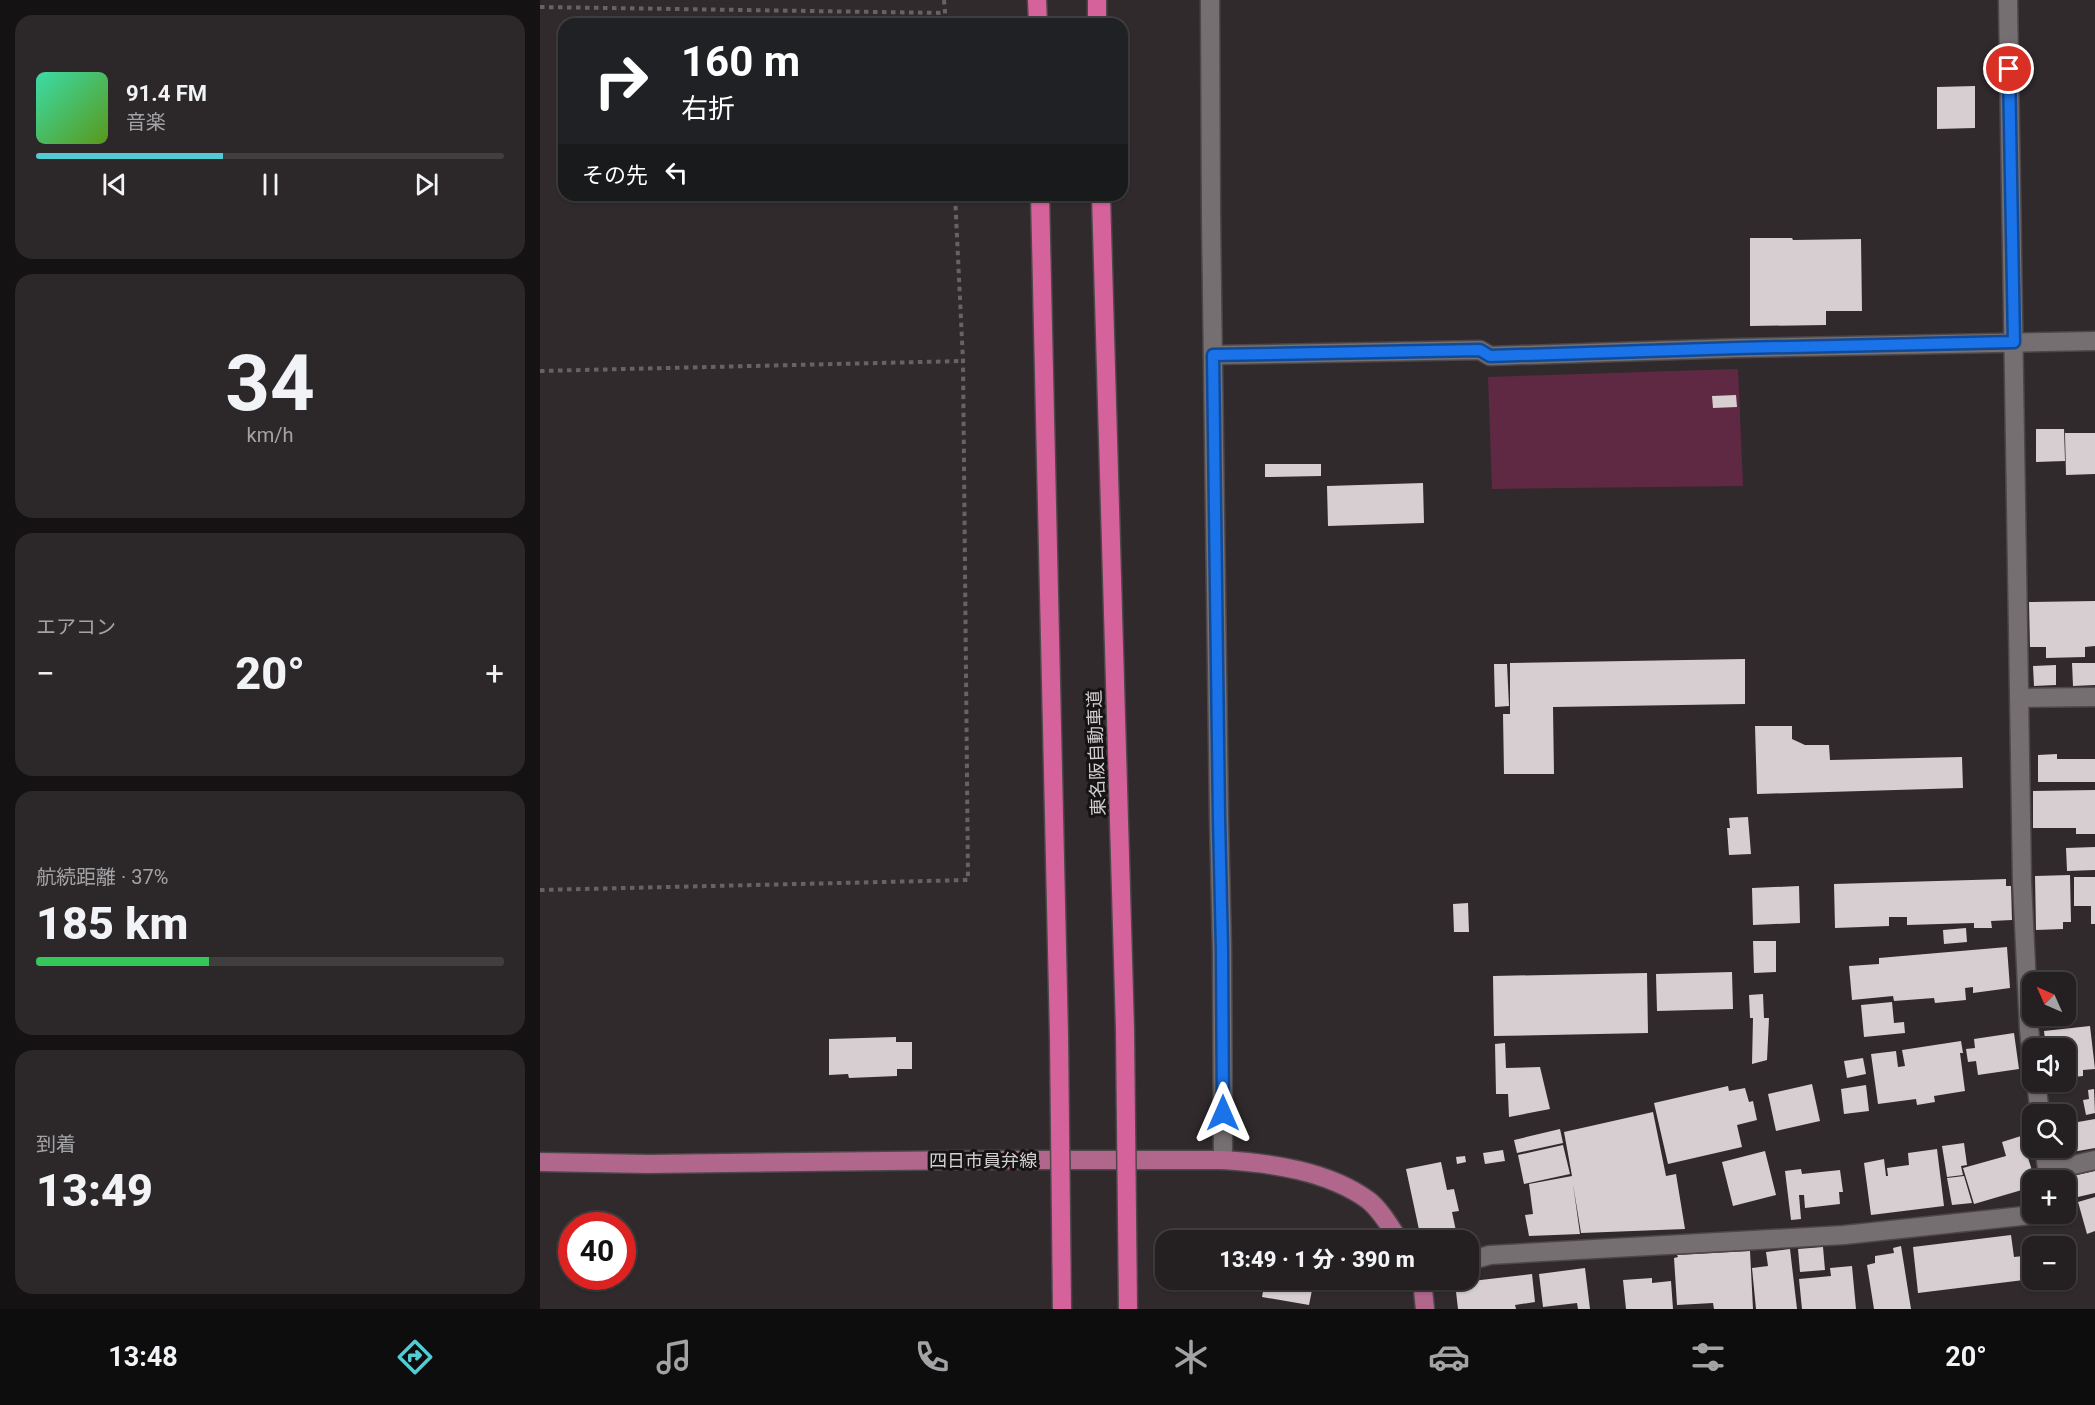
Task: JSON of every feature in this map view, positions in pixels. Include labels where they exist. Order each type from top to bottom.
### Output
[{"type":"highway","points":[[1037,0],[1038,18]]},
{"type":"highway","points":[[1097,0],[1097,18]]},
{"type":"highway","points":[[1040,201],[1059,1037],[1062,1309]]},
{"type":"highway","name":"東名阪自動車道","points":[[1101,201],[1125,1030],[1128,1309]]},
{"type":"main road","name":"四日市員弁線","points":[[540,1162],[648,1164],[968,1160],[1264,1162],[1312,1174],[1350,1190],[1370,1202],[1393,1230]]},
{"type":"main road","points":[[1423,1290],[1425,1309]]},
{"type":"street","points":[[1210,0],[1223,1160]]},
{"type":"street","points":[[2008,0],[2022,882],[2030,1038]]},
{"type":"street","points":[[1213,355],[1480,350],[1490,356],[1738,348],[2095,341]]},
{"type":"street","points":[[2020,698],[2095,697]]},
{"type":"street","points":[[2066,1170],[2095,1160]]},
{"type":"street","points":[[1479,1258],[1490,1255],[1844,1235],[2022,1216]]},
{"type":"path","points":[[944,0],[945,18]]},
{"type":"path","points":[[540,7],[945,13]]},
{"type":"path","points":[[540,890],[968,880],[963,361],[955,201]]},
{"type":"path","points":[[540,371],[963,361]]},
{"type":"shaded area","points":[[1738,369],[1743,486],[1492,489],[1488,377]]},
{"type":"building","points":[[1975,86],[1975,128],[1937,129],[1937,87]]},
{"type":"building","points":[[1750,238],[1861,239],[1862,311],[1826,311],[1826,325],[1750,326]]},
{"type":"building","points":[[1736,395],[1737,407],[1713,408],[1712,396]]},
{"type":"building","points":[[2036,429],[2064,429],[2065,461],[2036,462]]},
{"type":"building","points":[[2065,433],[2095,433],[2095,474],[2066,475]]},
{"type":"building","points":[[1265,464],[1321,464],[1321,476],[1265,477]]},
{"type":"building","points":[[1423,483],[1424,523],[1328,526],[1327,486]]},
{"type":"building","points":[[2095,601],[2095,646],[2085,647],[2085,657],[2046,658],[2046,647],[2030,647],[2029,602]]},
{"type":"building","points":[[1745,659],[1745,704],[1553,707],[1554,774],[1504,774],[1503,714],[1510,714],[1510,663]]},
{"type":"building","points":[[2072,663],[2095,663],[2095,685],[2073,686]]},
{"type":"building","points":[[1494,664],[1507,664],[1509,706],[1495,707]]},
{"type":"building","points":[[2056,665],[2056,685],[2034,686],[2033,666]]},
{"type":"building","points":[[1755,726],[1792,726],[1792,739],[1805,745],[1829,745],[1830,760],[1962,757],[1963,788],[1757,794]]},
{"type":"building","points":[[2057,754],[2057,759],[2095,759],[2095,782],[2038,782],[2038,755]]},
{"type":"building","points":[[2095,790],[2095,834],[2076,834],[2076,828],[2033,828],[2033,791]]},
{"type":"building","points":[[1748,817],[1751,854],[1729,855],[1727,828],[1730,828],[1729,818]]},
{"type":"building","points":[[2095,847],[2095,870],[2067,871],[2066,848]]},
{"type":"building","points":[[2070,875],[2071,922],[2063,922],[2063,929],[2036,930],[2035,876]]},
{"type":"building","points":[[2074,877],[2095,877],[2095,924],[2091,924],[2091,906],[2074,906]]},
{"type":"building","points":[[2006,879],[2006,886],[2011,886],[2012,920],[1991,921],[1992,928],[1974,928],[1974,923],[1907,925],[1907,917],[1889,917],[1889,926],[1835,928],[1834,884]]},
{"type":"building","points":[[1799,886],[1800,923],[1753,925],[1752,888]]},
{"type":"building","points":[[1468,903],[1469,932],[1454,932],[1453,904]]},
{"type":"building","points":[[1966,928],[1967,942],[1944,944],[1943,930]]},
{"type":"building","points":[[1753,941],[1776,941],[1776,972],[1754,973]]},
{"type":"building","points":[[2007,947],[2010,988],[1973,993],[1973,987],[1965,988],[1966,1000],[1935,1003],[1934,998],[1894,1001],[1893,996],[1852,1000],[1849,966],[1879,964],[1879,958]]},
{"type":"building","points":[[1732,972],[1733,1009],[1657,1011],[1656,974]]},
{"type":"building","points":[[1647,973],[1648,1033],[1494,1036],[1493,976]]},
{"type":"building","points":[[1763,994],[1764,1018],[1769,1018],[1767,1060],[1752,1064],[1753,1018],[1750,1018],[1749,995]]},
{"type":"building","points":[[1892,1002],[1894,1023],[1904,1022],[1905,1033],[1864,1037],[1861,1005]]},
{"type":"building","points":[[2090,1026],[2095,1069],[2083,1070],[2083,1076],[2076,1077],[2076,1038],[2045,1038],[2044,1031]]},
{"type":"building","points":[[2014,1033],[2019,1069],[1978,1075],[1976,1061],[1968,1062],[1966,1049],[1975,1048],[1974,1039]]},
{"type":"building","points":[[896,1037],[896,1042],[912,1042],[912,1069],[897,1069],[897,1076],[849,1078],[848,1074],[829,1075],[829,1039]]},
{"type":"building","points":[[1961,1041],[1963,1053],[1960,1053],[1965,1091],[1934,1096],[1935,1102],[1917,1105],[1916,1099],[1878,1104],[1871,1054],[1896,1051],[1898,1067],[1905,1066],[1902,1050]]},
{"type":"building","points":[[1505,1043],[1506,1068],[1540,1067],[1550,1109],[1509,1117],[1508,1094],[1496,1094],[1495,1044]]},
{"type":"building","points":[[1863,1058],[1866,1074],[1847,1078],[1844,1061]]},
{"type":"building","points":[[1812,1084],[1820,1121],[1776,1131],[1768,1094]]},
{"type":"building","points":[[1866,1085],[1869,1111],[1844,1114],[1841,1089]]},
{"type":"building","points":[[1728,1086],[1729,1091],[1745,1088],[1749,1102],[1753,1101],[1757,1120],[1737,1125],[1742,1147],[1668,1164],[1654,1103]]},
{"type":"building","points":[[2094,1089],[2095,1113],[2086,1115],[2083,1100],[2089,1099],[2088,1090]]},
{"type":"building","points":[[1653,1112],[1666,1176],[1676,1174],[1685,1229],[1581,1233],[1573,1184],[1580,1234],[1529,1236],[1525,1215],[1533,1214],[1529,1184],[1572,1176],[1564,1132]]},
{"type":"building","points":[[2076,1115],[2078,1122],[2095,1119],[2095,1148],[2076,1151]]},
{"type":"building","points":[[1560,1129],[1563,1143],[1517,1153],[1514,1140]]},
{"type":"building","points":[[2021,1136],[2022,1158],[2028,1158],[2032,1170],[2022,1170],[2022,1190],[1974,1204],[1963,1168],[2006,1156],[2002,1142]]},
{"type":"building","points":[[1964,1143],[1967,1165],[1961,1166],[1963,1175],[1947,1177],[1942,1146]]},
{"type":"building","points":[[1563,1145],[1570,1174],[1524,1184],[1518,1155]]},
{"type":"building","points":[[1937,1149],[1944,1206],[1871,1215],[1864,1163],[1884,1159],[1886,1176],[1888,1176],[1887,1168],[1909,1165],[1908,1153]]},
{"type":"building","points":[[1503,1150],[1505,1161],[1485,1164],[1483,1153]]},
{"type":"building","points":[[1765,1151],[1776,1195],[1733,1206],[1722,1162]]},
{"type":"building","points":[[1465,1156],[1466,1162],[1457,1164],[1456,1157]]},
{"type":"building","points":[[1441,1162],[1447,1190],[1454,1189],[1459,1211],[1452,1212],[1456,1230],[1419,1230],[1406,1169]]},
{"type":"building","points":[[1801,1169],[1802,1174],[1840,1170],[1843,1192],[1839,1192],[1840,1204],[1805,1208],[1804,1195],[1799,1195],[1801,1219],[1791,1220],[1785,1171]]},
{"type":"building","points":[[2095,1171],[2095,1193],[2076,1197],[2076,1175]]},
{"type":"building","points":[[1964,1176],[1972,1203],[1952,1205],[1947,1178]]},
{"type":"building","points":[[2095,1197],[2095,1231],[2087,1234],[2078,1202]]},
{"type":"building","points":[[2011,1235],[2014,1257],[2022,1256],[2022,1280],[1918,1293],[1913,1247]]},
{"type":"building","points":[[1901,1246],[1911,1309],[1874,1309],[1867,1265],[1875,1263],[1875,1256],[1894,1253],[1893,1248]]},
{"type":"building","points":[[1823,1247],[1825,1270],[1800,1272],[1798,1249]]},
{"type":"building","points":[[1790,1249],[1797,1309],[1756,1309],[1752,1268],[1768,1266],[1766,1252]]},
{"type":"building","points":[[1750,1251],[1753,1309],[1714,1309],[1713,1303],[1677,1305],[1674,1258],[1678,1257],[1677,1255]]},
{"type":"building","points":[[1852,1266],[1856,1309],[1802,1309],[1799,1279],[1831,1276],[1830,1268]]},
{"type":"building","points":[[1585,1268],[1590,1309],[1578,1309],[1577,1303],[1543,1307],[1539,1274]]},
{"type":"building","points":[[1532,1274],[1535,1302],[1515,1305],[1516,1309],[1458,1309],[1456,1290],[1479,1290],[1479,1280]]},
{"type":"building","points":[[1652,1278],[1652,1283],[1671,1281],[1673,1309],[1626,1309],[1623,1280]]},
{"type":"building","points":[[1263,1290],[1312,1290],[1309,1305],[1262,1297]]},
{"type":"route","points":[[1223,1113],[1213,355],[1480,350],[1490,356],[2014,342],[2009,69]]}]
